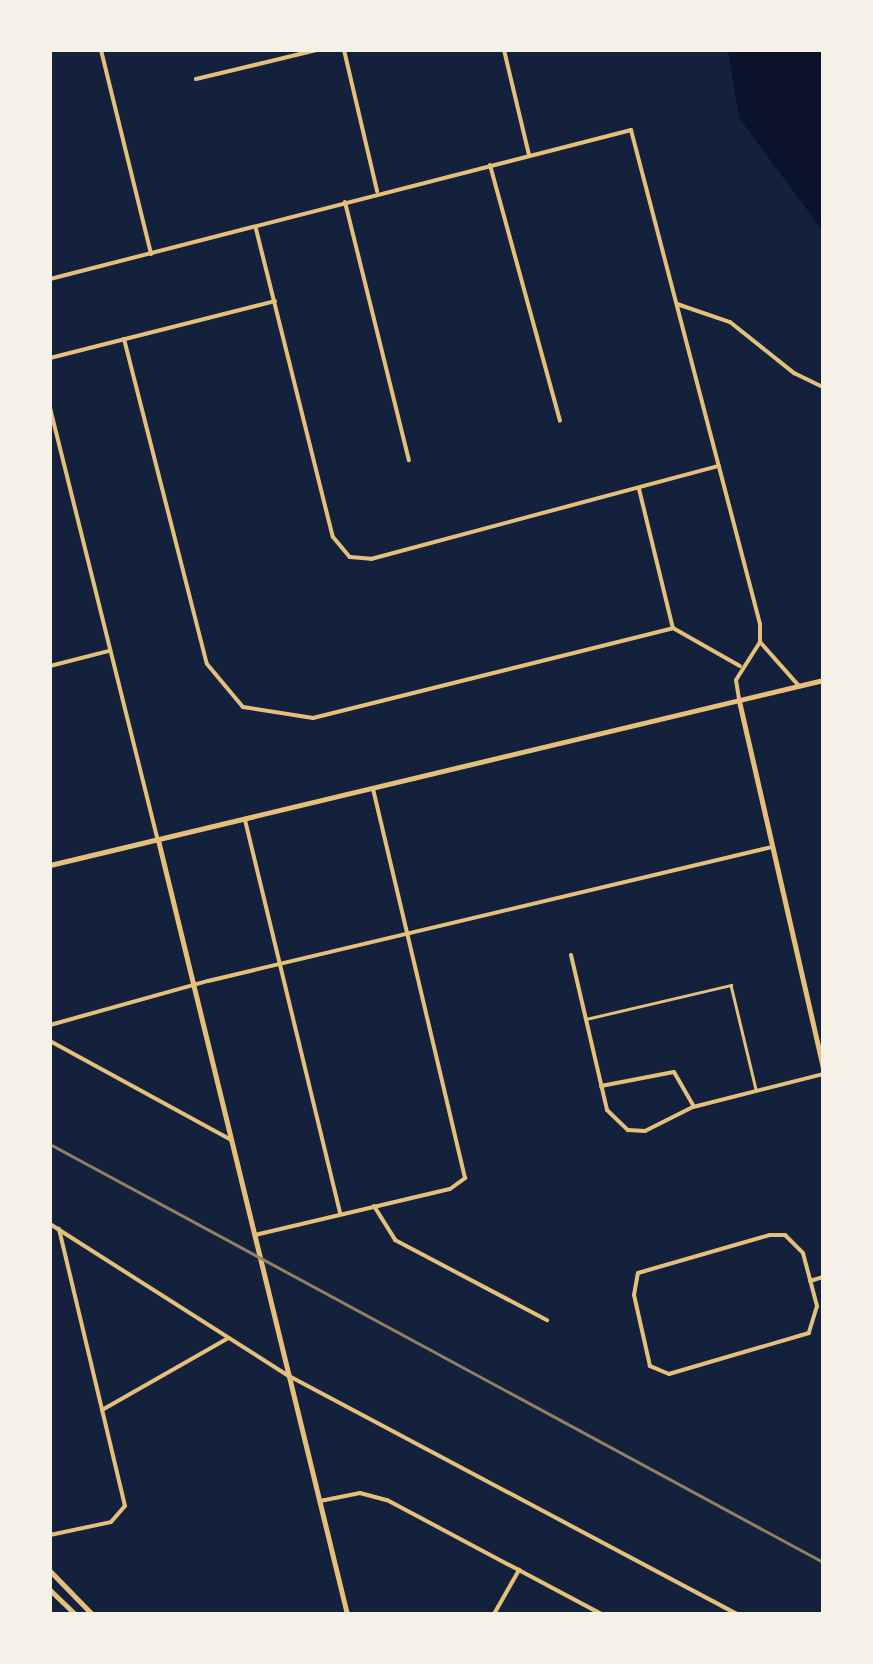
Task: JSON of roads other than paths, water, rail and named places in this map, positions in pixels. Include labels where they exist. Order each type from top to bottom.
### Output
[{"type":"street","points":[[100,50],[151,254]]},
{"type":"street","points":[[196,79],[317,50]]},
{"type":"street","points":[[344,50],[377,191]]},
{"type":"street","points":[[504,50],[529,156]]},
{"type":"street","points":[[50,279],[256,229],[377,191],[631,130],[760,624],[760,642],[740,666],[739,700],[823,1071],[694,1107],[666,1125],[628,1130],[614,1122],[601,1086],[572,956]]},
{"type":"street","points":[[490,165],[560,422]]},
{"type":"street","points":[[345,202],[409,460]]},
{"type":"street","points":[[256,229],[333,537],[350,558],[370,559],[718,466]]},
{"type":"street","points":[[50,358],[275,301]]},
{"type":"street","points":[[676,304],[730,322],[794,373],[823,387]]},
{"type":"street","points":[[124,339],[207,664],[243,708],[313,718],[673,628],[740,666]]},
{"type":"street","points":[[50,408],[234,1142],[347,1614]]},
{"type":"street","points":[[638,488],[673,628]]},
{"type":"street","points":[[760,642],[799,686]]},
{"type":"street","points":[[50,666],[111,651]]},
{"type":"street","points":[[50,865],[823,680]]},
{"type":"street","points":[[255,1235],[450,1189],[464,1178],[372,787]]},
{"type":"street","points":[[245,818],[340,1214]]},
{"type":"street","points":[[50,1025],[280,963],[772,847]]},
{"type":"street","points":[[50,1041],[234,1142]]},
{"type":"street","points":[[601,1086],[674,1072],[694,1107]]},
{"type":"street","points":[[374,1206],[395,1240],[547,1320]]},
{"type":"street","points":[[50,1224],[290,1376],[737,1614]]},
{"type":"street","points":[[50,1535],[118,1519],[124,1506],[59,1229]]},
{"type":"street","points":[[786,1235],[803,1254],[810,1280],[815,1319],[796,1341],[669,1374],[650,1366],[632,1280],[649,1266],[786,1235]]},
{"type":"street","points":[[810,1280],[823,1278]]},
{"type":"street","points":[[102,1410],[228,1338]]},
{"type":"street","points":[[320,1501],[360,1492],[387,1500],[601,1614]]},
{"type":"street","points":[[494,1614],[519,1570]]},
{"type":"street","points":[[50,1571],[92,1614]]},
{"type":"street","points":[[50,1590],[75,1614]]},
{"type":"lane","points":[[586,1020],[730,985],[756,1091]]},
{"type":"water","points":[[728,50],[823,50],[823,231],[739,118]]},
{"type":"railway","points":[[50,1144],[823,1562]]}]
